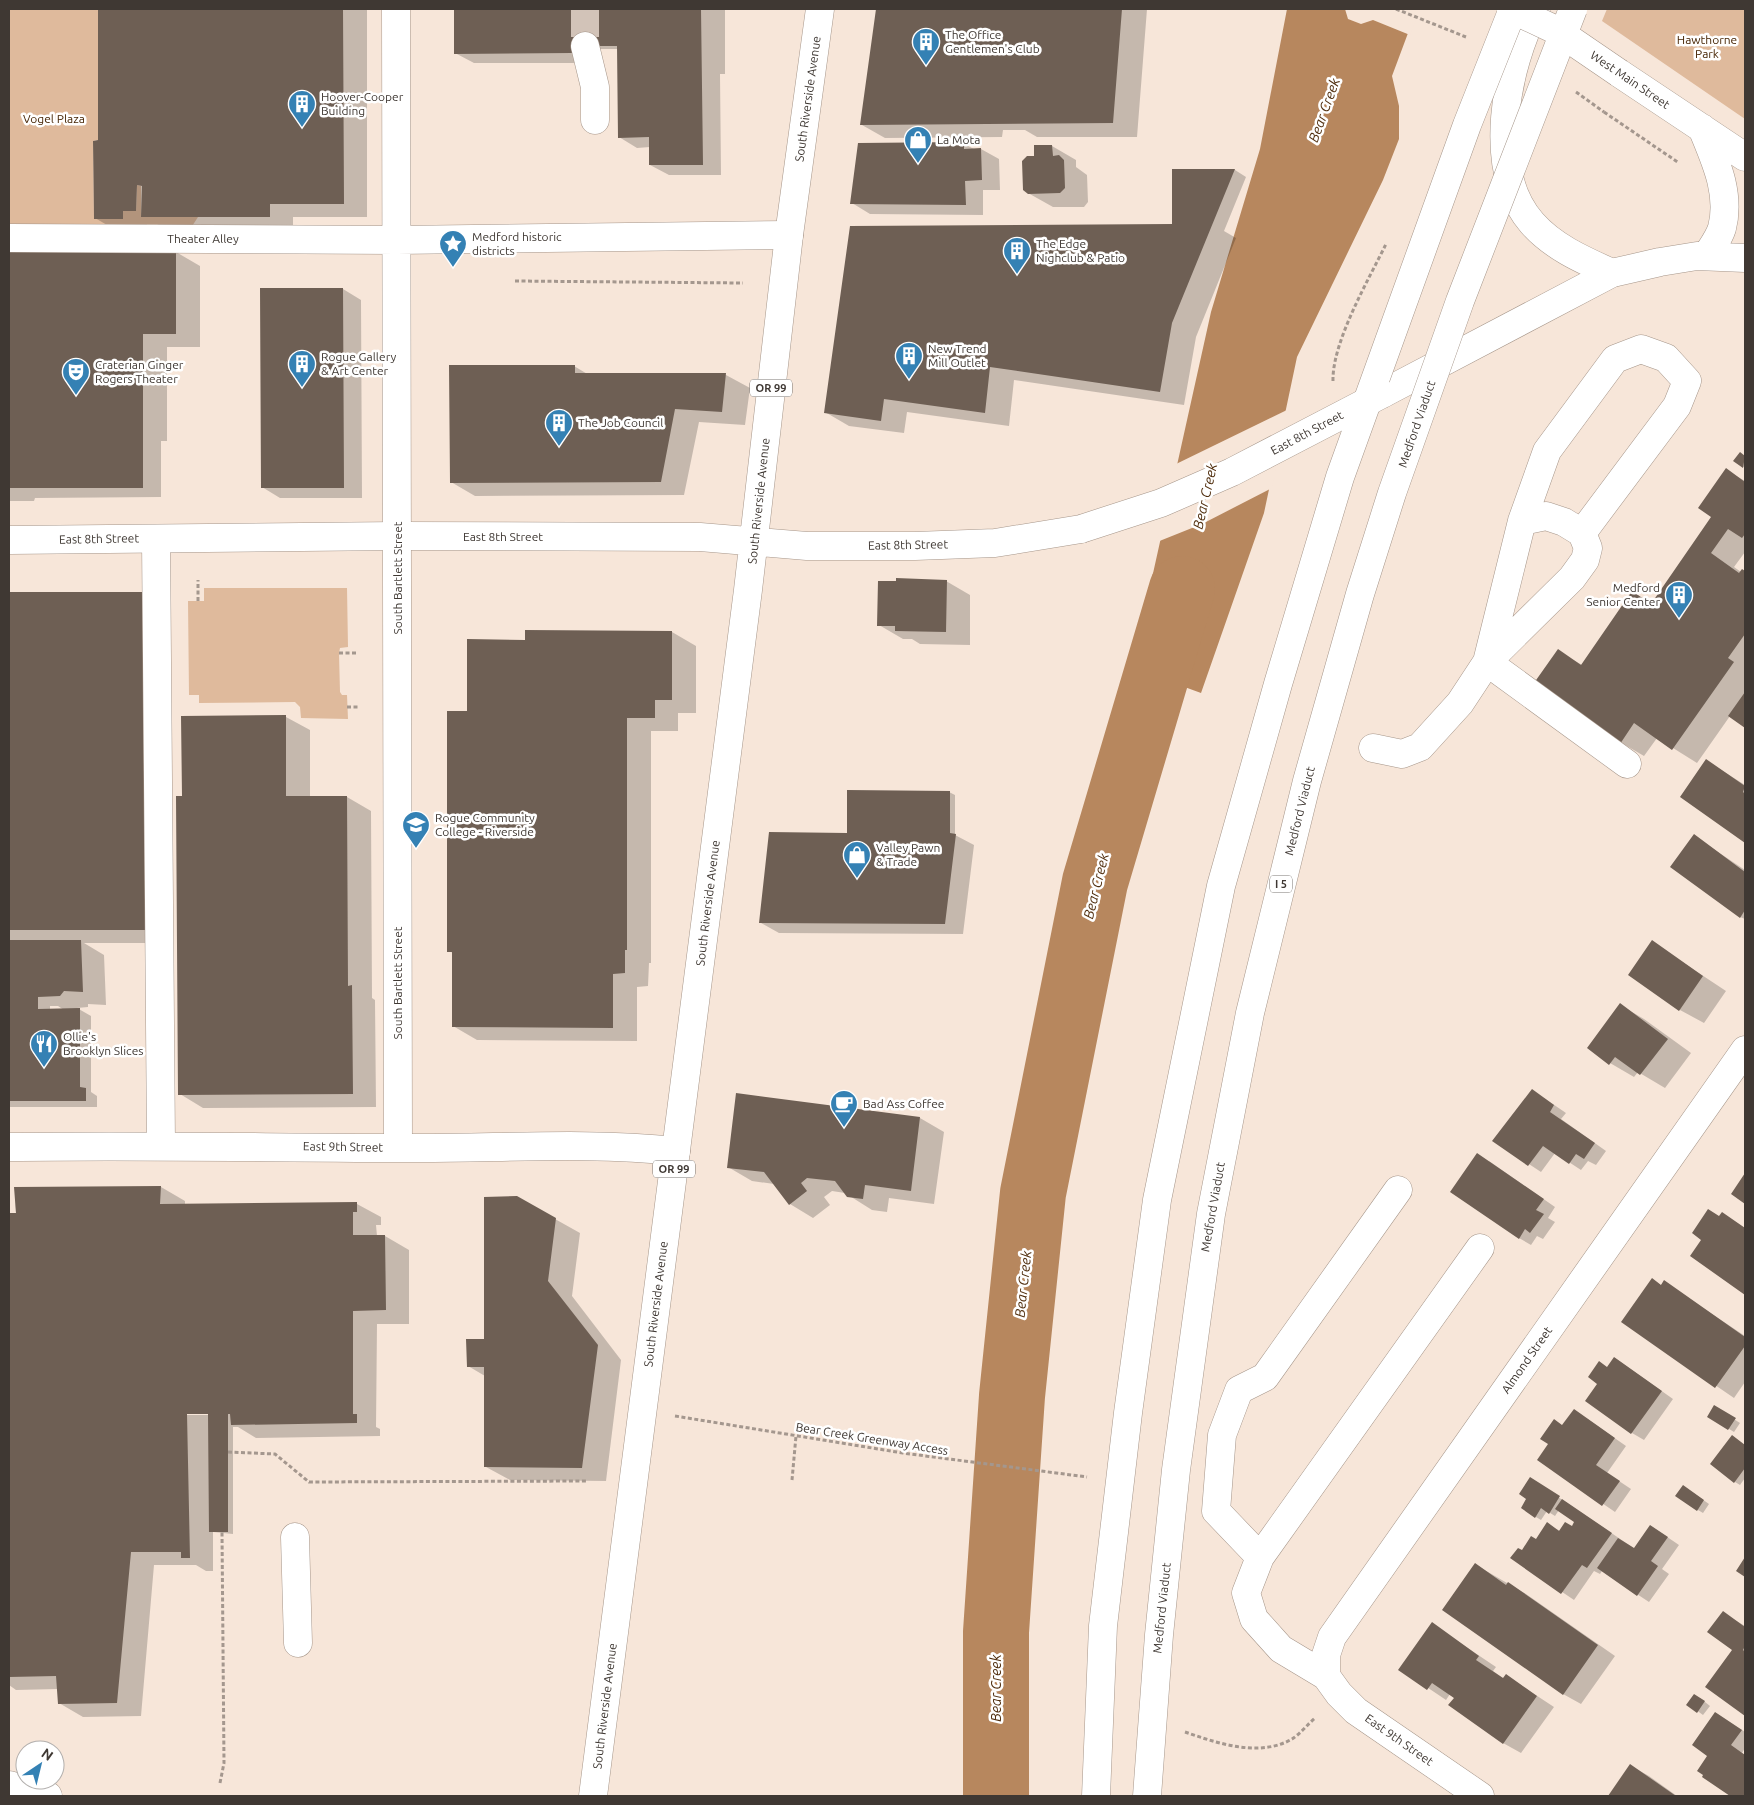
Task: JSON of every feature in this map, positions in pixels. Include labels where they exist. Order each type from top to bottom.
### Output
[{"type":"main road","name":"South Bartlett Street","points":[[396,9],[398,1147]]},
{"type":"main road","name":"South Riverside Avenue","points":[[593,1796],[754,541],[789,235],[820,9]]},
{"type":"main road","name":"West Main Street","points":[[1512,9],[1556,30],[1745,157]]},
{"type":"main road","points":[[1096,1796],[1103,1626],[1128,1413],[1157,1200],[1221,886],[1278,684],[1340,476],[1467,126],[1512,9]]},
{"type":"main road","points":[[1536,9],[1514,59],[1507,96],[1505,134],[1509,174],[1519,203],[1532,223],[1577,257],[1612,273]]},
{"type":"main road","name":"Medford Viaduct","points":[[1147,1796],[1159,1634],[1176,1470],[1211,1214],[1250,1013],[1307,780],[1360,594],[1392,492],[1460,302],[1573,9]]},
{"type":"main road","points":[[594,46],[595,120]]},
{"type":"main road","points":[[1702,128],[1717,165],[1726,206],[1722,230],[1707,255]]},
{"type":"main road","name":"Theater Alley","points":[[9,238],[397,240],[789,235]]},
{"type":"main road","name":"East 8th Street","points":[[9,540],[397,536],[700,537],[807,546],[955,544],[1022,540],[1081,529],[1161,504],[1232,472],[1612,273],[1660,262],[1707,255],[1745,258]]},
{"type":"main road","points":[[1487,662],[1522,521],[1547,451],[1615,359],[1641,349],[1666,358],[1687,381],[1677,406],[1582,534]]},
{"type":"main road","points":[[1373,748],[1402,754],[1420,747],[1460,703],[1487,662],[1572,578],[1585,560],[1588,548],[1582,534],[1564,522],[1546,516],[1522,521]]},
{"type":"main road","points":[[156,538],[160,1144]]},
{"type":"main road","points":[[1487,662],[1627,764]]},
{"type":"main road","name":"Almond Street","points":[[1332,1685],[1326,1655],[1332,1637],[1745,1050]]},
{"type":"main road","name":"East 9th Street","points":[[9,1147],[160,1144],[398,1147],[622,1145],[676,1151]]},
{"type":"main road","points":[[1260,1557],[1216,1511],[1222,1436],[1239,1390],[1265,1377],[1398,1190]]},
{"type":"main road","name":"East 9th Street","points":[[1480,1248],[1260,1557],[1246,1593],[1254,1619],[1281,1650],[1332,1685],[1356,1711],[1480,1796]]},
{"type":"main road","points":[[295,1537],[298,1642]]},
{"type":"main road","points":[[9,1785],[48,1796]]},
{"type":"path","points":[[1604,112],[1683,166]]},
{"type":"path","points":[[515,281],[744,282]]},
{"type":"path","points":[[198,580],[198,601]]},
{"type":"path","points":[[339,653],[358,653]]},
{"type":"path","points":[[348,707],[358,707]]},
{"type":"path","name":"Bear Creek Greenway Access","points":[[643,1410],[904,1454],[1090,1477]]},
{"type":"path","points":[[792,1480],[796,1436]]},
{"type":"path","points":[[228,1452],[275,1454],[309,1482],[587,1481]]},
{"type":"path","points":[[220,1783],[224,1763],[222,1532]]},
{"type":"path","points":[[1180,1730],[1224,1745],[1265,1748],[1292,1739],[1332,1685]]},
{"type":"green space","name":"Vogel Plaza","points":[[9,9],[98,9],[98,140],[93,141],[94,219],[123,219],[123,211],[136,211],[137,185],[141,186],[141,217],[198,217],[176,251],[9,251]]},
{"type":"green space","name":"Hawthorne Park","points":[[1607,9],[1745,9],[1745,119],[1602,21]]},
{"type":"green space","points":[[204,588],[347,588],[348,647],[340,648],[339,653],[340,692],[342,695],[347,695],[348,719],[301,718],[300,707],[295,702],[199,703],[199,695],[189,695],[188,601],[204,601]]},
{"type":"water","points":[[1287,9],[1417,9],[1392,76],[1399,106],[1399,139],[1383,180],[1297,357],[1264,513],[1201,693],[1138,670],[1140,632],[1211,312],[1260,149]]},
{"type":"pier","points":[[1345,9],[1420,9],[1410,35],[1373,20],[1361,24],[1348,19]]},
{"type":"pier","points":[[1289,409],[1272,488],[1202,524],[1157,542],[1174,465]]},
{"type":"building","name":"Hoover-Cooper Building","points":[[98,9],[343,9],[344,204],[270,204],[270,217],[141,217],[142,186],[137,185],[136,211],[123,211],[123,219],[94,219],[93,141],[98,140]]},
{"type":"building","points":[[454,9],[701,9],[703,165],[649,165],[649,137],[618,138],[617,46],[572,46],[572,53],[454,54]]},
{"type":"building","points":[[876,9],[1122,9],[1113,123],[860,125]]},
{"type":"building","name":"La Mota","points":[[964,142],[964,149],[981,148],[982,180],[965,181],[966,205],[850,204],[858,143]]},
{"type":"building","points":[[1034,145],[1052,145],[1053,156],[1059,155],[1064,160],[1065,188],[1060,193],[1028,194],[1023,190],[1022,161],[1027,156],[1034,156]]},
{"type":"building","points":[[1172,169],[1235,169],[1172,323],[1160,392],[990,367],[985,413],[884,399],[881,421],[824,413],[850,226],[1172,224]]},
{"type":"building","name":"Craterian Ginger Rogers Theater","points":[[9,251],[176,251],[176,334],[143,334],[143,488],[9,488]]},
{"type":"building","name":"Rogue Gallery & Art Center","points":[[260,288],[343,288],[344,488],[261,488]]},
{"type":"building","name":"The Job Council","points":[[449,365],[575,365],[575,373],[726,373],[722,412],[675,409],[661,482],[450,483]]},
{"type":"building","points":[[1740,452],[1745,456],[1743,468],[1733,461]]},
{"type":"building","name":"Medford Senior Center","points":[[1726,468],[1745,482],[1745,534],[1742,538],[1728,529],[1711,553],[1739,573],[1742,569],[1745,571],[1745,634],[1728,658],[1734,662],[1672,750],[1634,723],[1620,744],[1534,683],[1558,649],[1581,665],[1632,591],[1651,604],[1711,517],[1698,508]]},
{"type":"building","points":[[896,578],[947,580],[946,632],[895,631],[895,626],[877,626],[878,581],[896,581]]},
{"type":"building","points":[[9,592],[146,592],[146,930],[9,930]]},
{"type":"building","points":[[525,630],[672,631],[672,700],[655,700],[655,718],[627,718],[627,950],[625,950],[625,973],[613,974],[613,1028],[452,1027],[452,952],[447,952],[447,711],[467,711],[467,639],[525,640]]},
{"type":"building","points":[[1745,692],[1745,728],[1728,716]]},
{"type":"building","points":[[286,715],[286,796],[347,796],[348,986],[352,985],[353,1094],[178,1095],[176,796],[182,796],[181,716]]},
{"type":"building","points":[[1706,759],[1745,786],[1743,792],[1745,794],[1745,843],[1680,797]]},
{"type":"building","name":"Valley Pawn & Trade","points":[[847,790],[950,791],[950,833],[956,834],[945,924],[759,923],[769,832],[847,833]]},
{"type":"building","points":[[1694,834],[1745,872],[1745,910],[1740,918],[1670,867]]},
{"type":"building","points":[[9,940],[81,940],[83,992],[64,991],[60,996],[38,997],[38,1009],[80,1008],[80,1087],[86,1088],[86,1101],[9,1101]]},
{"type":"building","points":[[1652,940],[1703,976],[1679,1011],[1628,975]]},
{"type":"building","points":[[1620,1003],[1668,1039],[1640,1075],[1615,1057],[1609,1065],[1587,1048]]},
{"type":"building","points":[[1532,1089],[1554,1105],[1550,1112],[1595,1143],[1584,1159],[1576,1154],[1569,1164],[1543,1146],[1528,1166],[1492,1141]]},
{"type":"building","points":[[736,1093],[920,1117],[911,1191],[865,1185],[863,1199],[847,1197],[835,1181],[807,1178],[801,1183],[807,1191],[789,1205],[764,1172],[727,1168]]},
{"type":"building","points":[[1477,1153],[1544,1199],[1536,1210],[1544,1214],[1530,1233],[1525,1229],[1519,1239],[1450,1192]]},
{"type":"building","points":[[1745,1173],[1745,1204],[1731,1194]]},
{"type":"building","points":[[161,1186],[160,1204],[357,1202],[357,1212],[353,1212],[353,1235],[385,1235],[386,1310],[353,1311],[353,1414],[357,1414],[357,1423],[231,1425],[230,1414],[228,1414],[228,1532],[209,1532],[208,1414],[187,1414],[190,1558],[181,1558],[181,1552],[131,1552],[117,1703],[58,1704],[56,1676],[9,1677],[9,1213],[16,1213],[14,1187]]},
{"type":"building","points":[[517,1196],[556,1218],[548,1281],[598,1345],[582,1468],[484,1467],[484,1367],[467,1367],[466,1339],[484,1339],[484,1197]]},
{"type":"building","points":[[1708,1209],[1719,1216],[1722,1212],[1745,1228],[1745,1295],[1690,1256],[1701,1240],[1692,1233]]},
{"type":"building","points":[[1652,1278],[1661,1285],[1664,1280],[1745,1337],[1745,1346],[1715,1388],[1621,1322]]},
{"type":"building","points":[[1614,1357],[1662,1391],[1631,1434],[1585,1401],[1597,1384],[1588,1377],[1599,1361],[1607,1367]]},
{"type":"building","points":[[1714,1405],[1736,1418],[1728,1430],[1707,1417]]},
{"type":"building","points":[[1574,1409],[1615,1438],[1596,1465],[1620,1481],[1602,1506],[1537,1460],[1548,1444],[1540,1439],[1554,1419],[1562,1425]]},
{"type":"building","points":[[1732,1435],[1745,1445],[1745,1468],[1734,1483],[1710,1464]]},
{"type":"building","points":[[1530,1477],[1560,1496],[1549,1514],[1541,1508],[1535,1518],[1521,1508],[1526,1499],[1519,1494]]},
{"type":"building","points":[[1683,1485],[1704,1500],[1697,1511],[1675,1496]]},
{"type":"building","points":[[1562,1499],[1612,1533],[1587,1568],[1582,1565],[1561,1594],[1510,1558],[1518,1548],[1522,1550],[1531,1536],[1536,1539],[1547,1522],[1559,1531],[1565,1522],[1572,1526],[1574,1522],[1555,1509]]},
{"type":"building","points":[[1650,1525],[1668,1537],[1651,1561],[1658,1566],[1637,1596],[1597,1568],[1618,1538],[1634,1548]]},
{"type":"building","points":[[1745,1557],[1745,1577],[1736,1571]]},
{"type":"building","points":[[1475,1563],[1506,1585],[1508,1582],[1598,1645],[1563,1695],[1442,1610]]},
{"type":"building","points":[[1723,1611],[1745,1627],[1745,1646],[1743,1650],[1745,1652],[1745,1716],[1705,1687],[1732,1650],[1707,1632]]},
{"type":"building","points":[[1432,1622],[1479,1656],[1476,1660],[1503,1678],[1506,1674],[1537,1696],[1503,1744],[1448,1705],[1454,1698],[1432,1683],[1427,1690],[1398,1670]]},
{"type":"building","points":[[1694,1694],[1705,1701],[1697,1713],[1686,1705]]},
{"type":"building","points":[[1715,1712],[1742,1730],[1731,1745],[1745,1755],[1745,1796],[1730,1796],[1702,1777],[1703,1775],[1697,1771],[1707,1756],[1692,1745]]},
{"type":"building","points":[[1630,1764],[1676,1796],[1608,1796]]},
{"type":"waterway","name":"Bear Creek","points":[[996,1796],[996,1632],[1012,1396],[1033,1193],[1095,882],[1182,589]]},
{"type":"tunnel","points":[[585,9],[585,46]]},
{"type":"place","name":"The Office Gentlemen's Club","points":[[926,66]]},
{"type":"place","name":"Hoover-Cooper Building","points":[[302,128]]},
{"type":"place","name":"La Mota","points":[[918,164]]},
{"type":"place","name":"Medford historic districts","points":[[453,268]]},
{"type":"place","name":"The Edge Nighclub & Patio","points":[[1017,275]]},
{"type":"place","name":"New Trend Mill Outlet","points":[[909,380]]},
{"type":"place","name":"Rogue Gallery & Art Center","points":[[302,388]]},
{"type":"place","name":"Craterian Ginger Rogers Theater","points":[[76,396]]},
{"type":"place","name":"The Job Council","points":[[559,447]]},
{"type":"place","name":"Medford Senior Center","points":[[1679,619]]},
{"type":"place","name":"Rogue Community College - Riverside","points":[[416,849]]},
{"type":"place","name":"Valley Pawn & Trade","points":[[857,879]]},
{"type":"place","name":"Ollie's Brooklyn Slices","points":[[44,1068]]},
{"type":"place","name":"Bad Ass Coffee","points":[[844,1128]]}]
